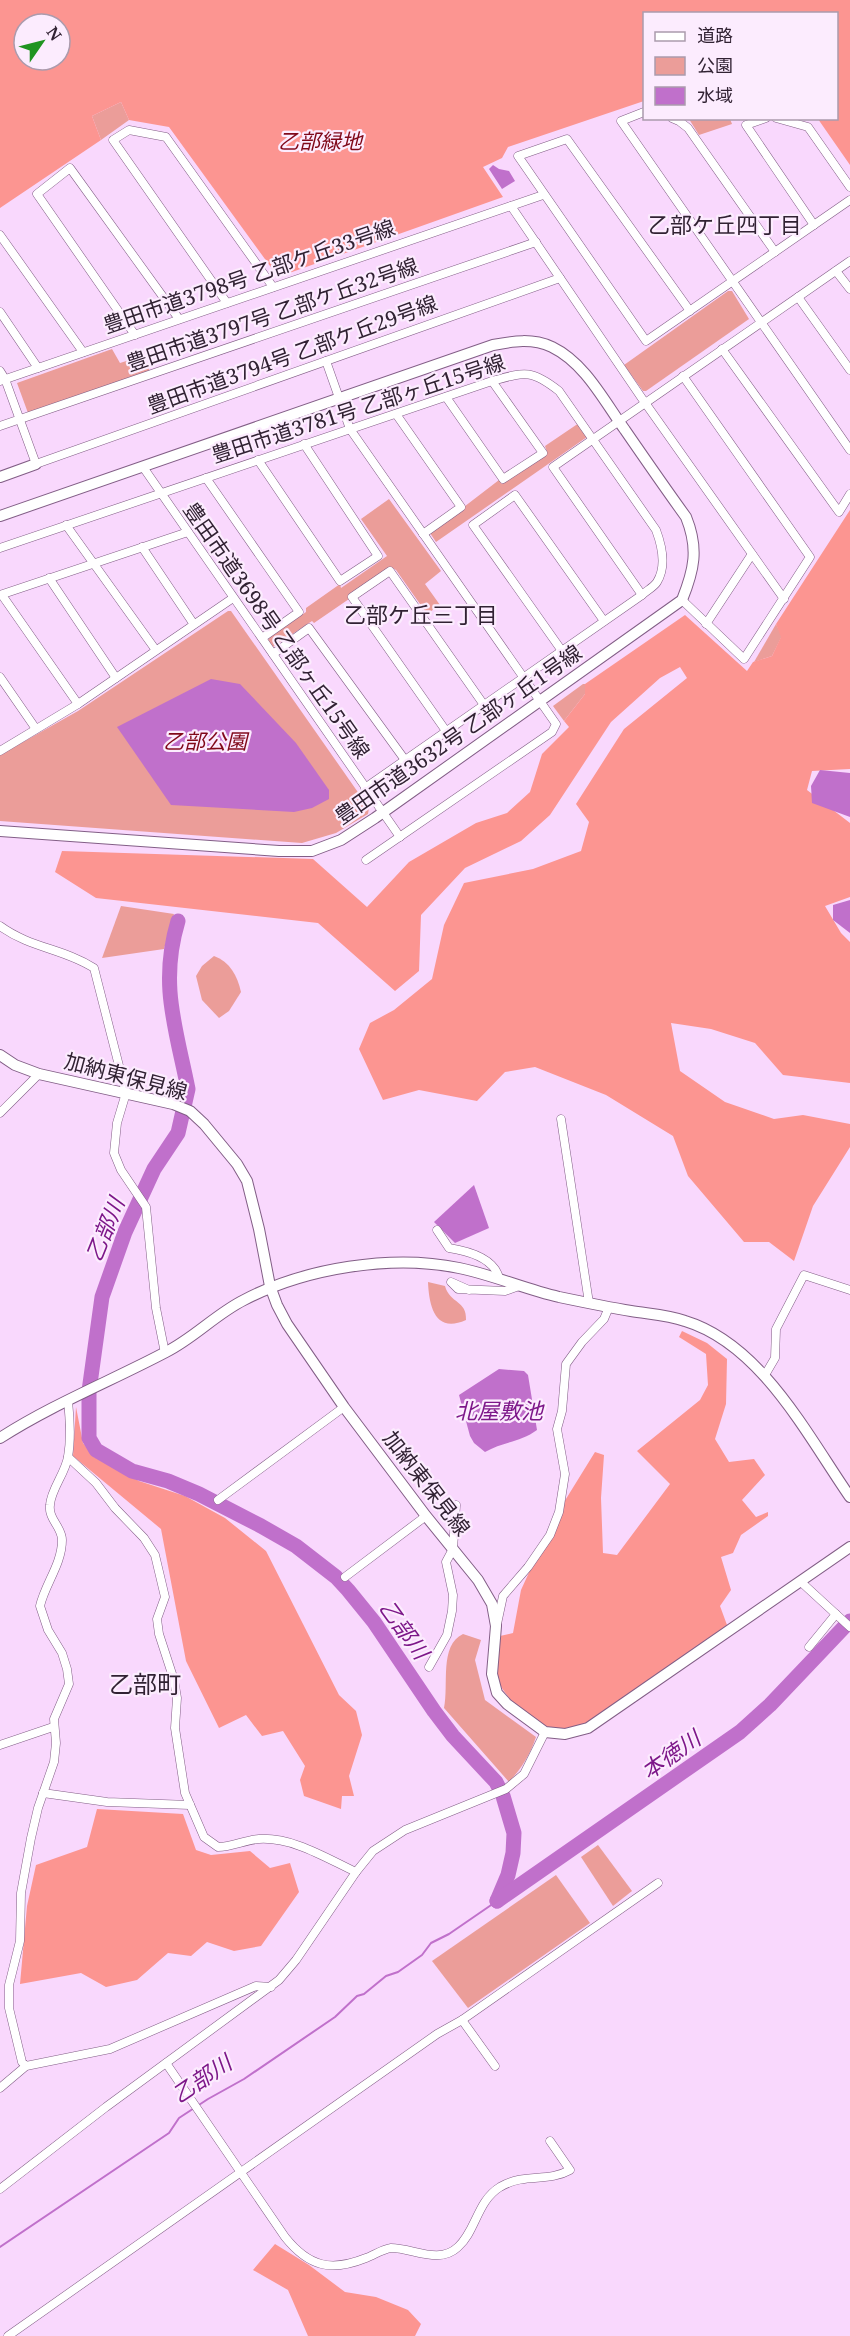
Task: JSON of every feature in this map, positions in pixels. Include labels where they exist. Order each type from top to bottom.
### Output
[{"type":"street","points":[[643,113],[621,121],[850,450]]},
{"type":"street","points":[[677,120],[688,128],[775,252]]},
{"type":"street","points":[[760,120],[746,125],[814,225]]},
{"type":"street","points":[[783,120],[808,127],[850,187]]},
{"type":"street","points":[[227,303],[112,140],[129,130],[166,137],[273,287]]},
{"type":"street","points":[[690,311],[567,138],[518,156],[646,341],[690,311],[732,282],[850,200]]},
{"type":"street","points":[[135,335],[37,194],[70,168],[179,319]]},
{"type":"street","name":"豊田市道3798号 乙部ケ丘33号線","points":[[3,380],[543,195]]},
{"type":"street","points":[[511,206],[784,599]]},
{"type":"street","points":[[0,235],[83,352]]},
{"type":"street","name":"豊田市道3797号 乙部ケ丘32号線","points":[[0,426],[536,243]]},
{"type":"street","points":[[642,595],[553,467],[593,438],[616,416],[645,402],[850,261]]},
{"type":"street","points":[[836,271],[850,289]]},
{"type":"street","name":"豊田市道3794号 乙部ケ丘29号線","points":[[36,464],[560,278]]},
{"type":"street","points":[[798,297],[850,370]]},
{"type":"street","points":[[0,312],[38,368]]},
{"type":"street","points":[[0,516],[493,345],[518,340],[539,342],[562,352],[585,373],[686,518],[690,529],[694,563],[682,600],[744,659],[810,557],[683,376]]},
{"type":"street","points":[[722,349],[839,512],[850,494]]},
{"type":"street","points":[[326,361],[350,429],[556,724],[552,732],[366,860]]},
{"type":"street","points":[[0,371],[36,464],[0,477]]},
{"type":"street","name":"豊田市道3781号 乙部ヶ丘15号線","points":[[0,548],[492,381],[524,373],[543,378],[559,391],[656,530],[662,546],[663,565],[657,582],[642,595],[365,788]]},
{"type":"street","points":[[446,397],[503,479],[543,453],[492,381]]},
{"type":"street","points":[[396,414],[460,507],[423,534]]},
{"type":"street","points":[[258,460],[340,580],[378,556],[304,444]]},
{"type":"street","name":"豊田市道3698号 乙部ヶ丘15号線","points":[[143,467],[400,837]]},
{"type":"street","points":[[206,478],[299,612],[262,638]]},
{"type":"street","points":[[562,651],[473,525],[515,495],[604,621]]},
{"type":"street","points":[[66,525],[155,650]]},
{"type":"street","points":[[78,704],[1,595],[188,532]]},
{"type":"street","points":[[142,547],[193,624]]},
{"type":"street","points":[[706,624],[753,554]]},
{"type":"street","points":[[446,732],[352,597],[390,572],[484,705]]},
{"type":"street","points":[[49,578],[116,678]]},
{"type":"street","points":[[0,751],[78,704],[233,598]]},
{"type":"street","name":"豊田市道3632号 乙部ヶ丘1号線","points":[[0,831],[267,850],[312,851],[341,840],[382,813],[682,600]]},
{"type":"street","points":[[273,654],[309,628],[405,760]]},
{"type":"street","points":[[0,677],[36,729]]},
{"type":"street","points":[[0,926],[34,945],[88,963],[94,968],[126,1093],[117,1123],[114,1153],[121,1170],[146,1207],[156,1308],[165,1353]]},
{"type":"street","name":"加納東保見線","points":[[0,1055],[15,1065],[39,1074],[178,1106],[190,1111],[223,1145],[247,1181],[270,1286],[287,1324],[344,1407],[426,1516],[478,1580],[492,1604],[496,1626],[492,1674],[497,1693],[507,1704],[545,1732]]},
{"type":"street","points":[[0,1113],[39,1074]]},
{"type":"street","points":[[561,1119],[589,1303]]},
{"type":"street","points":[[438,1230],[449,1248],[466,1251],[494,1266],[499,1278]]},
{"type":"street","points":[[0,1438],[43,1412],[165,1353],[241,1301],[270,1286],[360,1264],[430,1263],[499,1278],[519,1286],[589,1303],[677,1318],[695,1324],[737,1348],[765,1375],[850,1497]]},
{"type":"street","points":[[765,1375],[775,1358],[776,1329],[804,1275],[850,1290]]},
{"type":"street","points":[[470,1290],[505,1291],[519,1286]]},
{"type":"street","points":[[496,1626],[503,1596],[528,1567],[550,1535],[559,1512],[564,1474],[557,1429],[562,1411],[566,1364],[582,1342],[604,1319],[609,1307]]},
{"type":"street","points":[[26,2066],[22,2062],[17,2046],[8,1998],[20,1941],[21,1893],[31,1838],[54,1762],[55,1714],[68,1689],[69,1676],[62,1653],[48,1630],[40,1606],[53,1576],[62,1541],[50,1506],[68,1457],[70,1425],[68,1401]]},
{"type":"street","points":[[218,1500],[344,1407]]},
{"type":"street","points":[[68,1457],[96,1483],[115,1508],[144,1538],[155,1555],[165,1597],[157,1618],[159,1634],[174,1680],[177,1698],[176,1728],[185,1793],[204,1837],[218,1847],[255,1840],[277,1839],[356,1872]]},
{"type":"street","points":[[429,1667],[447,1635],[453,1595],[446,1562],[453,1549],[456,1505]]},
{"type":"street","points":[[345,1577],[426,1516]]},
{"type":"street","points":[[0,2189],[166,2063],[271,1987],[296,1959],[373,1851],[405,1830],[506,1789],[524,1774],[545,1732],[566,1734],[588,1728],[850,1547]]},
{"type":"street","points":[[801,1582],[850,1628]]},
{"type":"street","points":[[809,1647],[836,1614]]},
{"type":"street","points":[[0,1744],[53,1727]]},
{"type":"street","points":[[43,1793],[107,1802],[190,1805]]},
{"type":"street","points":[[8,2336],[437,2034],[462,2020],[658,1883]]},
{"type":"street","points":[[0,2088],[26,2066],[110,2049],[256,1986],[271,1987]]},
{"type":"street","points":[[462,2020],[495,2066]]},
{"type":"street","points":[[166,2063],[294,2249],[323,2266],[352,2264],[388,2248],[430,2255],[449,2253],[464,2240],[478,2212],[495,2191],[522,2178],[560,2176],[570,2170],[550,2141]]},
{"type":"green space","name":"乙部緑地","points":[[0,0],[850,0],[850,165],[819,120],[838,120],[838,12],[643,12],[643,101],[508,147],[502,158],[483,167],[503,197],[278,277],[169,127],[129,120],[121,102],[92,116],[101,140],[0,208]]},
{"type":"green space","points":[[121,102],[129,120],[101,140],[92,116]]},
{"type":"green space","points":[[690,120],[730,120],[732,124],[699,135]]},
{"type":"green space","points":[[728,291],[732,291],[749,319],[643,391],[624,365]]},
{"type":"green space","points":[[112,349],[120,363],[142,356],[150,371],[28,413],[17,383]]},
{"type":"green space","points":[[579,423],[587,437],[436,542],[430,533],[499,480],[502,484],[547,452],[545,446]]},
{"type":"green space","points":[[389,499],[441,571],[425,584],[440,605],[427,614],[396,570],[391,567],[348,595],[349,599],[314,623],[312,621],[273,647],[268,640],[270,637],[306,612],[306,608],[340,584],[341,588],[387,556],[361,519]]},
{"type":"green space","points":[[850,510],[850,769],[812,771],[807,790],[850,823],[850,897],[825,906],[841,933],[850,942],[850,1083],[783,1075],[755,1043],[711,1029],[671,1023],[680,1071],[725,1102],[774,1119],[803,1115],[850,1124],[850,1147],[813,1206],[794,1261],[769,1242],[744,1242],[688,1176],[673,1136],[606,1095],[535,1067],[505,1072],[477,1101],[419,1090],[383,1100],[359,1049],[370,1023],[394,1010],[432,979],[444,925],[464,883],[533,869],[581,851],[589,822],[576,804],[624,729],[687,678],[680,667],[660,678],[611,722],[550,815],[521,841],[465,868],[421,915],[419,971],[395,991],[318,923],[96,898],[55,872],[62,851],[313,859],[367,907],[409,862],[476,823],[507,813],[530,792],[542,754],[569,727],[564,721],[585,694],[585,684],[685,615],[747,671],[753,662],[772,656],[781,637],[776,624]]},
{"type":"green space","name":"乙部公園","points":[[231,611],[369,808],[368,814],[336,833],[302,843],[0,821],[0,755],[78,711]]},
{"type":"green space","points":[[776,624],[782,636],[772,656],[754,662]]},
{"type":"green space","points":[[585,684],[585,694],[564,721],[553,706]]},
{"type":"green space","points":[[121,906],[174,914],[164,949],[102,958]]},
{"type":"green space","points":[[214,956],[232,970],[241,992],[229,1011],[219,1018],[202,1000],[196,976],[202,966]]},
{"type":"green space","points":[[428,1282],[445,1286],[447,1292],[464,1309],[466,1320],[447,1323],[436,1315],[430,1300]]},
{"type":"green space","points":[[682,1331],[707,1343],[727,1359],[726,1404],[715,1439],[729,1462],[754,1459],[765,1475],[742,1500],[756,1517],[768,1512],[768,1516],[741,1535],[733,1553],[721,1557],[731,1590],[720,1606],[727,1625],[585,1725],[548,1727],[526,1714],[505,1693],[498,1679],[497,1669],[500,1636],[513,1633],[521,1590],[561,1507],[595,1452],[604,1455],[601,1498],[603,1553],[617,1555],[670,1484],[637,1451],[700,1400],[708,1385],[706,1354],[679,1337]]},
{"type":"green space","points":[[76,1407],[83,1443],[94,1457],[139,1481],[185,1496],[225,1518],[266,1551],[339,1695],[356,1711],[362,1735],[349,1776],[354,1796],[342,1796],[341,1809],[304,1796],[300,1780],[305,1766],[283,1731],[262,1736],[246,1715],[219,1728],[186,1661],[161,1529],[73,1456]]},
{"type":"green space","points":[[463,1634],[481,1640],[475,1660],[485,1700],[536,1737],[525,1761],[509,1782],[444,1708],[448,1656],[455,1639]]},
{"type":"green space","points":[[97,1809],[183,1814],[196,1850],[211,1855],[250,1851],[270,1868],[290,1863],[299,1892],[261,1946],[234,1951],[207,1942],[191,1956],[168,1953],[137,1980],[106,1987],[81,1973],[20,1984],[27,1906],[36,1865],[87,1847]]},
{"type":"green space","points":[[598,1845],[632,1891],[613,1906],[581,1857]]},
{"type":"green space","points":[[556,1875],[590,1923],[468,2008],[432,1961]]},
{"type":"green space","points":[[275,2244],[309,2265],[345,2292],[376,2297],[408,2310],[421,2324],[415,2336],[308,2336],[288,2290],[253,2270]]},
{"type":"water","points":[[493,165],[509,171],[515,181],[502,189],[489,169]]},
{"type":"water","points":[[211,679],[240,684],[296,743],[329,790],[329,799],[312,808],[294,812],[171,805],[117,727]]},
{"type":"water","points":[[820,770],[850,773],[850,817],[812,803],[811,786]]},
{"type":"water","points":[[850,900],[850,933],[833,920],[833,905]]},
{"type":"water","points":[[474,1185],[489,1228],[455,1243],[434,1222]]},
{"type":"water","name":"北屋敷池","points":[[499,1369],[524,1371],[528,1375],[537,1430],[485,1452],[474,1443],[470,1436],[459,1395]]},
{"type":"waterway","name":"乙部川","points":[[178,921],[170,965],[171,1006],[188,1089],[178,1133],[154,1169],[125,1232],[102,1297],[89,1391],[89,1438],[96,1450],[132,1471],[168,1481],[199,1494],[296,1546],[336,1577],[348,1590],[374,1622],[434,1711],[453,1736],[496,1782],[503,1796],[514,1833],[513,1853],[508,1875],[497,1901]]},
{"type":"waterway","name":"本徳川","points":[[497,1901],[740,1732],[770,1705],[850,1621]]},
{"type":"waterway","name":"乙部川","points":[[0,2247],[169,2133],[179,2118],[244,2079],[335,2017],[357,1996],[364,1994],[386,1976],[398,1972],[422,1955],[431,1943],[449,1934],[497,1901]]},
{"type":"district","name":"乙部ケ丘四丁目","points":[[725,224]]},
{"type":"district","name":"乙部ケ丘三丁目","points":[[421,614]]},
{"type":"district","name":"乙部町","points":[[145,1683]]}]
